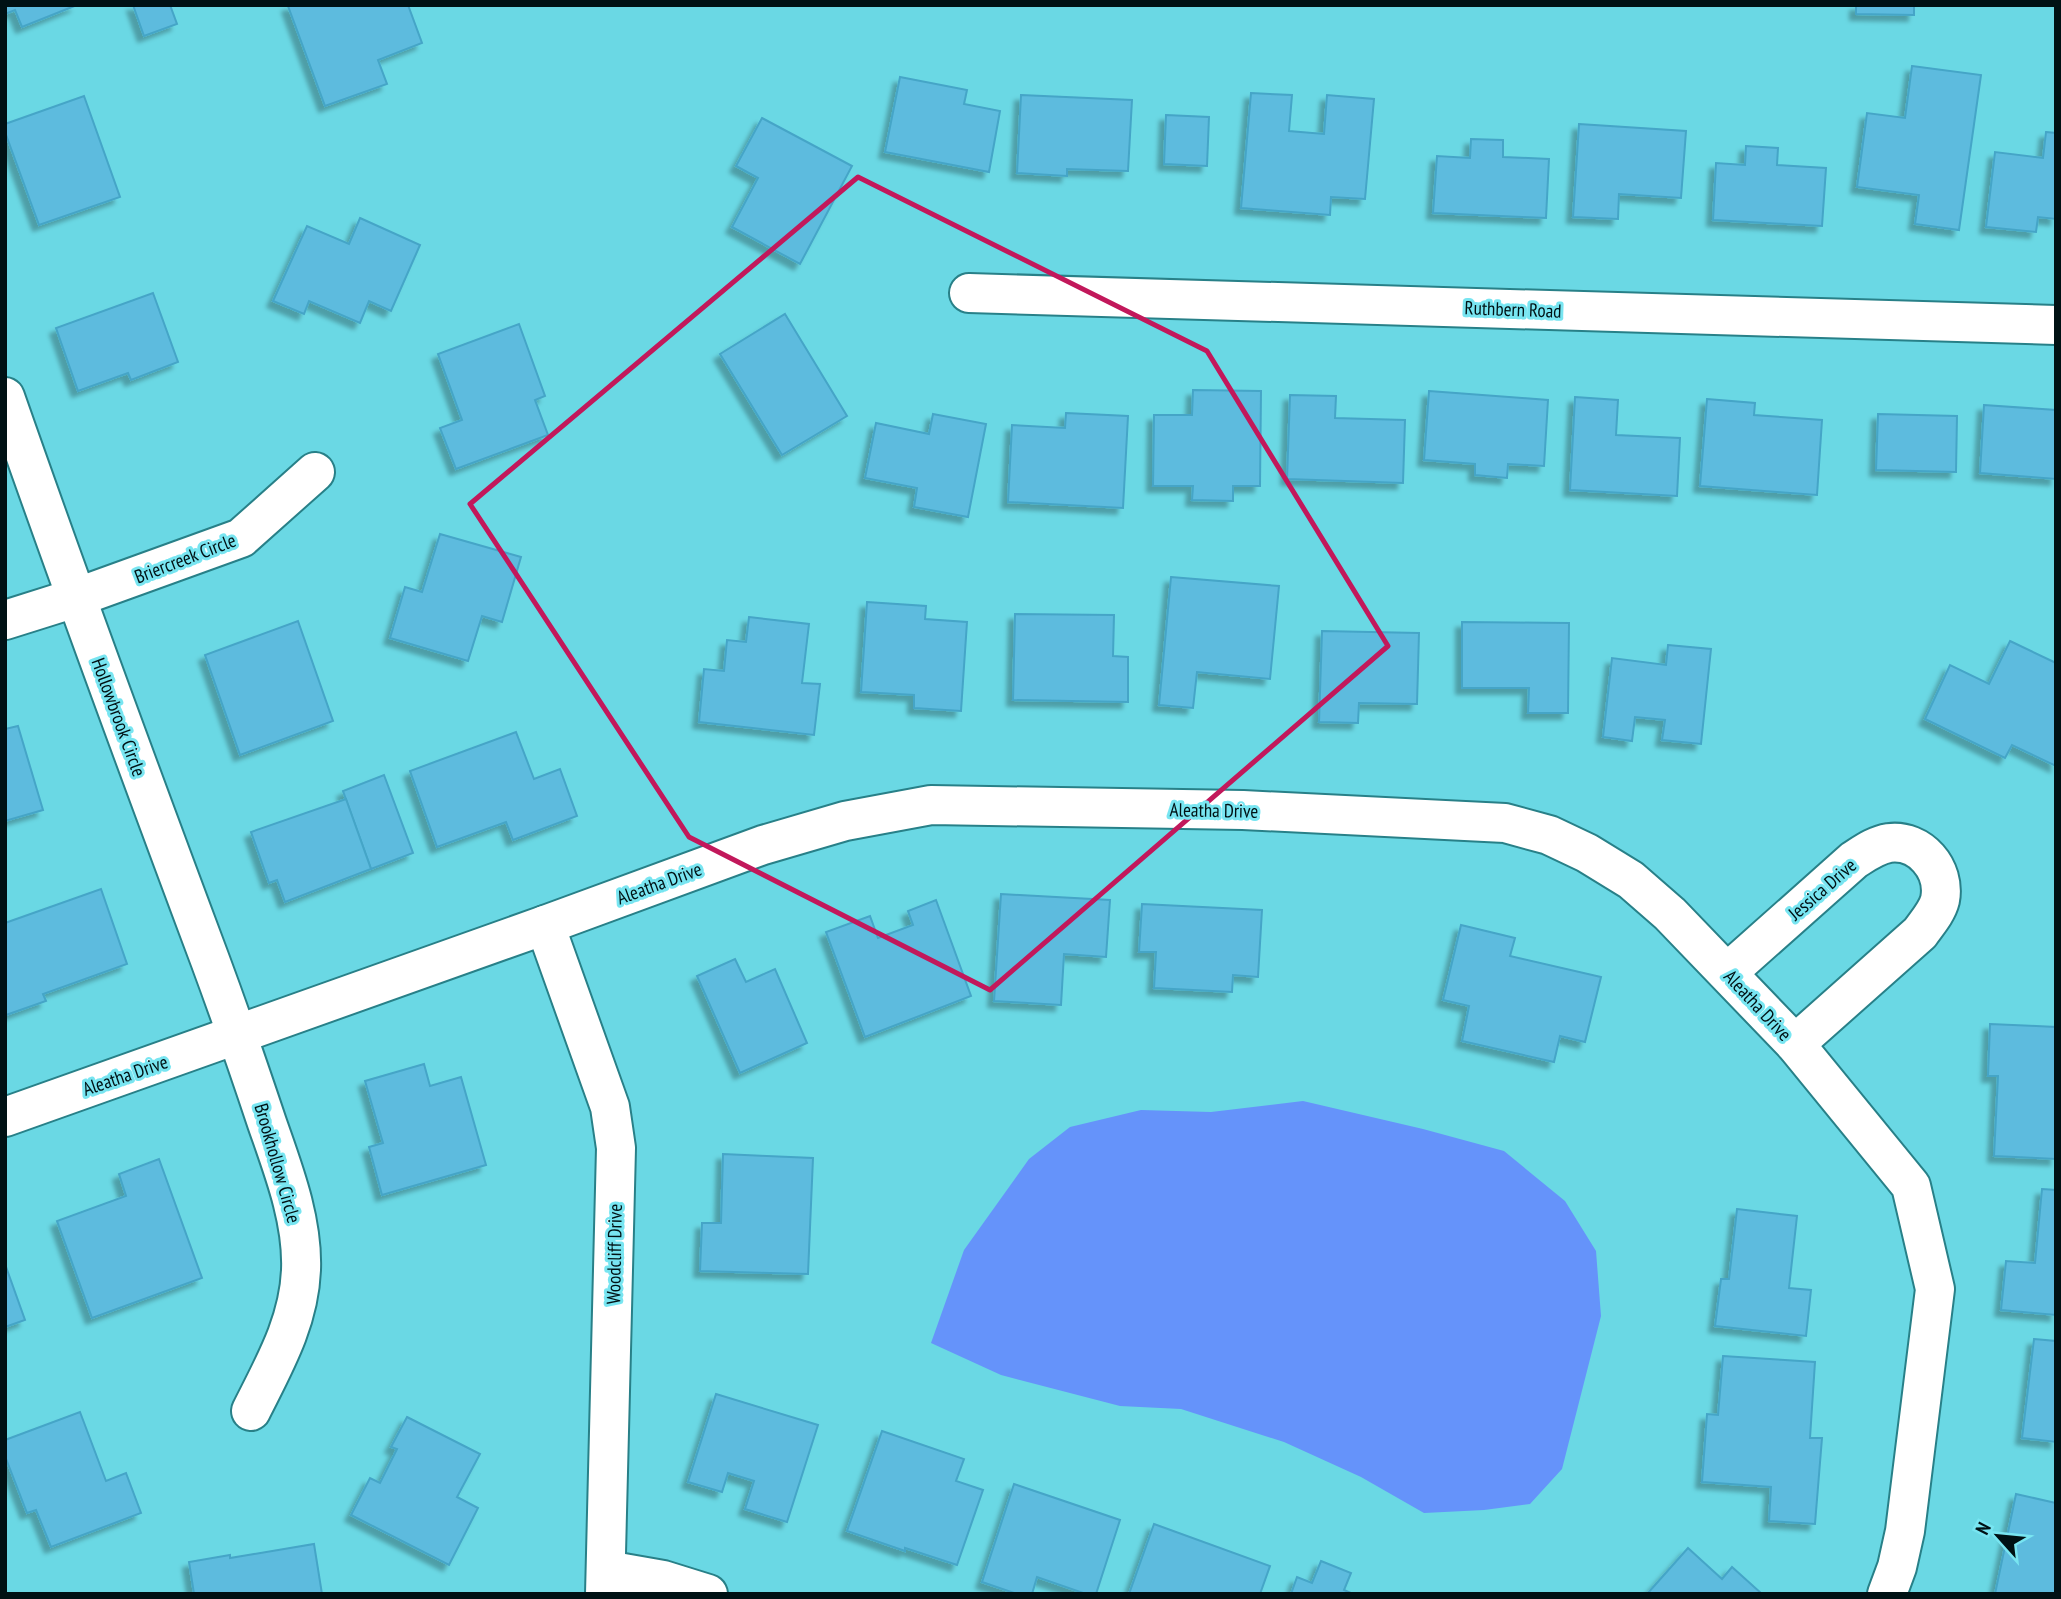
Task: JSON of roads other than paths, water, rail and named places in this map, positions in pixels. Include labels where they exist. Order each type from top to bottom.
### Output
[{"type":"street","name":"Ruthbern Road","points":[[970,293],[2056,325]]},
{"type":"street","name":"Hollowbrook Circle","points":[[5,397],[75,598],[237,1035]]},
{"type":"street","name":"Briercreek Circle","points":[[5,621],[241,538],[315,472]]},
{"type":"street","name":"Aleatha Drive","points":[[5,1117],[763,845],[845,821],[931,805],[1243,810],[1505,823],[1549,835],[1587,853],[1631,880],[1670,914],[1795,1044],[1911,1186],[1935,1289],[1905,1531],[1897,1567],[1887,1594]]},
{"type":"street","name":"Jessica Drive","points":[[1728,972],[1854,860],[1874,847],[1891,843],[1908,844],[1920,849],[1930,858],[1940,886],[1940,900],[1933,916],[1920,933],[1795,1044]]},
{"type":"street","name":"Woodcliff Drive","points":[[545,925],[610,1107],[616,1148],[605,1582]]},
{"type":"street","name":"Brookhollow Circle","points":[[237,1035],[293,1206],[301,1269],[296,1311],[283,1347],[251,1411]]},
{"type":"street","points":[[605,1582],[663,1580],[708,1594]]},
{"type":"water","points":[[1303,1101],[1504,1151],[1565,1201],[1596,1251],[1601,1316],[1562,1469],[1530,1504],[1424,1513],[1361,1477],[1284,1442],[1181,1409],[1120,1406],[1001,1375],[931,1343],[964,1250],[1029,1159],[1070,1127],[1141,1110],[1211,1112]]}]
